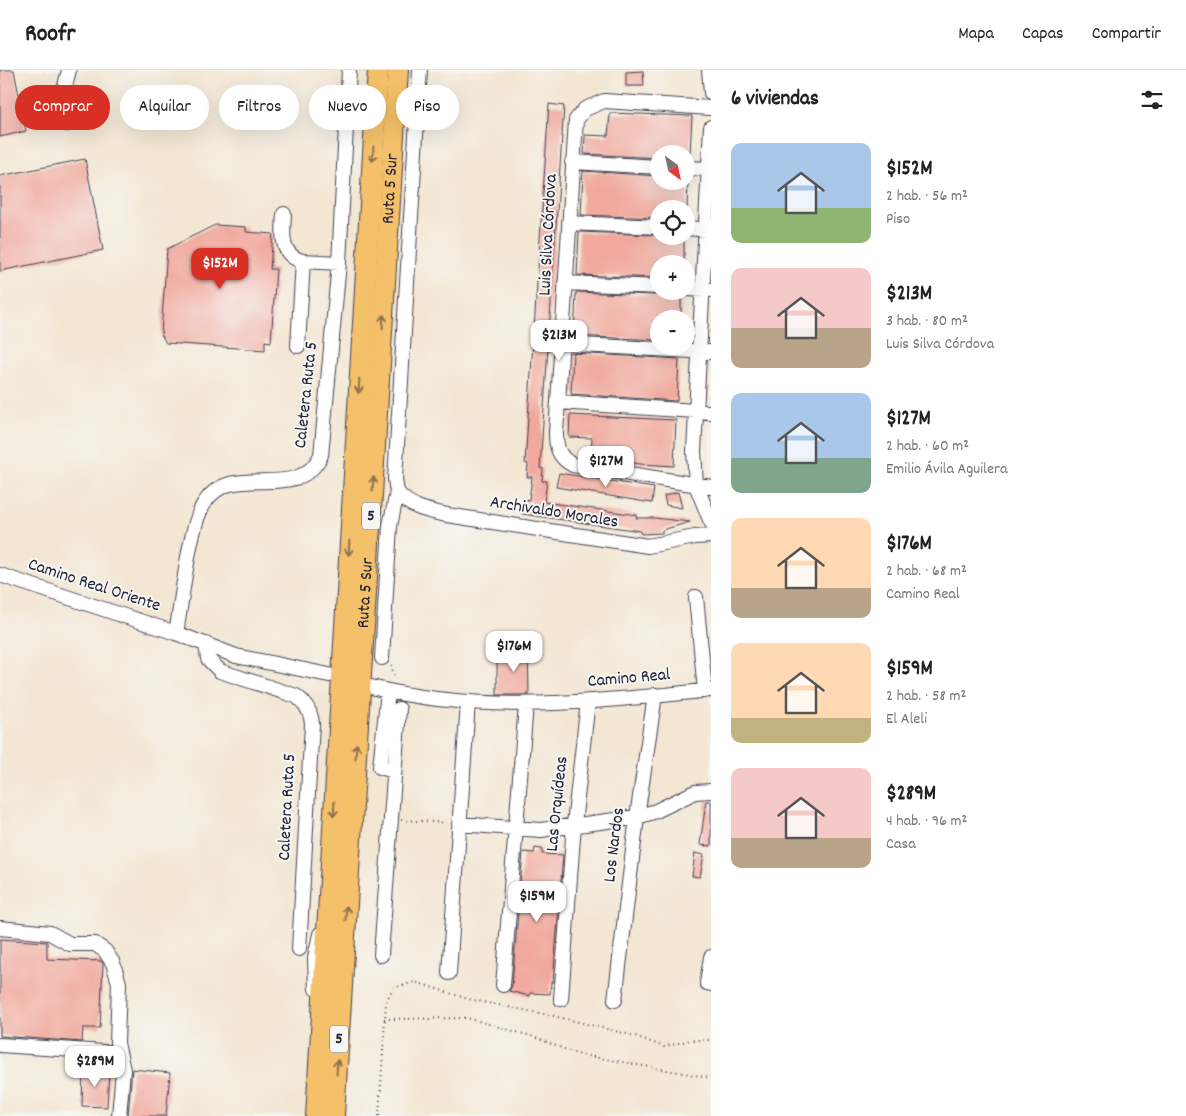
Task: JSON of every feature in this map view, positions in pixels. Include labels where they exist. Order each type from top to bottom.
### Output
[{"type":"highway","name":"Ruta 5 Sur","points":[[316,1116],[378,70]]},
{"type":"highway","name":"Ruta 5 Sur","points":[[334,1116],[398,70]]},
{"type":"street","points":[[65,85],[69,70]]},
{"type":"street","name":"Caletera Ruta 5","points":[[176,633],[194,530],[206,500],[215,490],[228,484],[298,479],[314,467],[321,455],[339,263],[349,70]]},
{"type":"street","points":[[382,658],[390,526],[397,492],[395,479],[420,70]]},
{"type":"street","points":[[709,70],[711,93]]},
{"type":"street","name":"Luis Silva Córdova","points":[[696,484],[579,467],[561,456],[556,440],[576,120],[585,109],[604,101],[711,108]]},
{"type":"street","points":[[711,127],[705,352],[696,411],[694,451],[696,484],[711,522]]},
{"type":"street","points":[[572,162],[650,166]]},
{"type":"street","points":[[695,168],[710,169]]},
{"type":"street","points":[[284,214],[285,248],[292,257],[304,261],[339,263]]},
{"type":"street","points":[[569,222],[650,226]]},
{"type":"street","points":[[695,229],[708,230]]},
{"type":"street","points":[[298,346],[304,261]]},
{"type":"street","points":[[565,283],[650,288]]},
{"type":"street","points":[[561,344],[705,352]]},
{"type":"street","points":[[558,402],[711,412]]},
{"type":"street","points":[[696,484],[711,487]]},
{"type":"street","name":"Archivaldo Morales","points":[[397,492],[409,504],[434,512],[648,546],[695,536],[711,536]]},
{"type":"street","name":"Camino Real Oriente","points":[[0,576],[176,633]]},
{"type":"street","points":[[696,597],[708,690]]},
{"type":"street","points":[[176,633],[247,660],[329,675]]},
{"type":"street","name":"Caletera Ruta 5","points":[[206,644],[208,659],[220,671],[296,696],[305,704],[310,713],[312,724],[299,949]]},
{"type":"street","name":"Camino Real","points":[[371,687],[468,702],[546,705],[708,690]]},
{"type":"street","points":[[388,691],[380,767],[394,771]]},
{"type":"street","name":"Los Nardos","points":[[615,1000],[637,817],[655,696]]},
{"type":"street","name":"Las Orquídeas","points":[[561,999],[574,824],[588,701]]},
{"type":"street","points":[[449,973],[468,702]]},
{"type":"street","points":[[503,985],[526,704]]},
{"type":"street","points":[[381,955],[399,709]]},
{"type":"street","points":[[459,824],[541,830],[574,824],[637,817],[656,811],[695,792],[711,791]]},
{"type":"street","points":[[0,928],[50,933],[70,944],[95,944],[105,951],[113,963],[119,983],[117,1036],[123,1070],[119,1116]]},
{"type":"street","points":[[709,983],[711,957]]},
{"type":"street","points":[[0,1045],[119,1053]]},
{"type":"path","points":[[382,658],[390,662],[393,675],[402,683]]},
{"type":"path","points":[[390,820],[459,824]]},
{"type":"path","points":[[379,1116],[386,1002],[393,988],[415,982],[468,999],[554,1016],[635,1036],[664,1047],[690,1040],[711,1040]]},
{"type":"path","points":[[384,1019],[466,1018],[531,1036],[577,1054],[711,1078]]},
{"type":"building","points":[[0,70],[14,70],[17,85],[15,85],[15,130],[26,131],[0,137]]},
{"type":"building","points":[[643,71],[644,86],[626,86],[626,72]]},
{"type":"building","points":[[549,104],[564,106],[540,468],[543,469],[542,481],[547,481],[544,502],[637,515],[636,518],[690,522],[662,530],[662,533],[641,534],[640,531],[522,514],[524,499],[529,500],[532,477],[527,477],[528,464],[525,463]]},
{"type":"building","points":[[610,113],[692,116],[690,145],[650,145],[650,158],[584,154],[585,135],[608,136]]},
{"type":"building","points":[[85,159],[103,250],[0,271],[0,176]]},
{"type":"building","points":[[583,171],[650,175],[650,190],[688,190],[687,200],[650,200],[650,218],[581,215]]},
{"type":"building","points":[[215,225],[246,227],[246,232],[273,234],[270,269],[276,269],[271,342],[265,341],[265,350],[166,343],[161,334],[167,249]]},
{"type":"building","points":[[579,232],[650,235],[650,245],[684,245],[684,255],[650,255],[650,278],[577,275]]},
{"type":"building","points":[[576,292],[650,295],[650,300],[681,300],[681,310],[650,310],[650,340],[574,336]]},
{"type":"building","points":[[573,353],[679,359],[677,401],[571,394]]},
{"type":"building","points":[[570,415],[676,420],[674,466],[640,464],[591,455],[592,438],[569,437]]},
{"type":"building","points":[[559,473],[654,488],[652,503],[556,487]]},
{"type":"building","points":[[678,492],[682,508],[666,505],[664,496]]},
{"type":"building","points":[[520,642],[528,642],[529,695],[497,695],[497,655],[520,655]]},
{"type":"building","points":[[706,801],[711,801],[711,846],[700,845]]},
{"type":"building","points":[[535,848],[542,849],[542,854],[563,855],[553,982],[551,982],[550,994],[530,993],[530,996],[509,991],[512,986],[523,852],[534,853]]},
{"type":"building","points":[[695,853],[704,855],[700,877],[692,876]]},
{"type":"building","points":[[0,939],[47,942],[47,959],[101,961],[103,964],[100,1028],[83,1028],[82,1042],[0,1036]]},
{"type":"building","points":[[83,1069],[109,1070],[107,1107],[82,1106]]},
{"type":"building","points":[[132,1069],[170,1073],[166,1116],[128,1116]]}]
